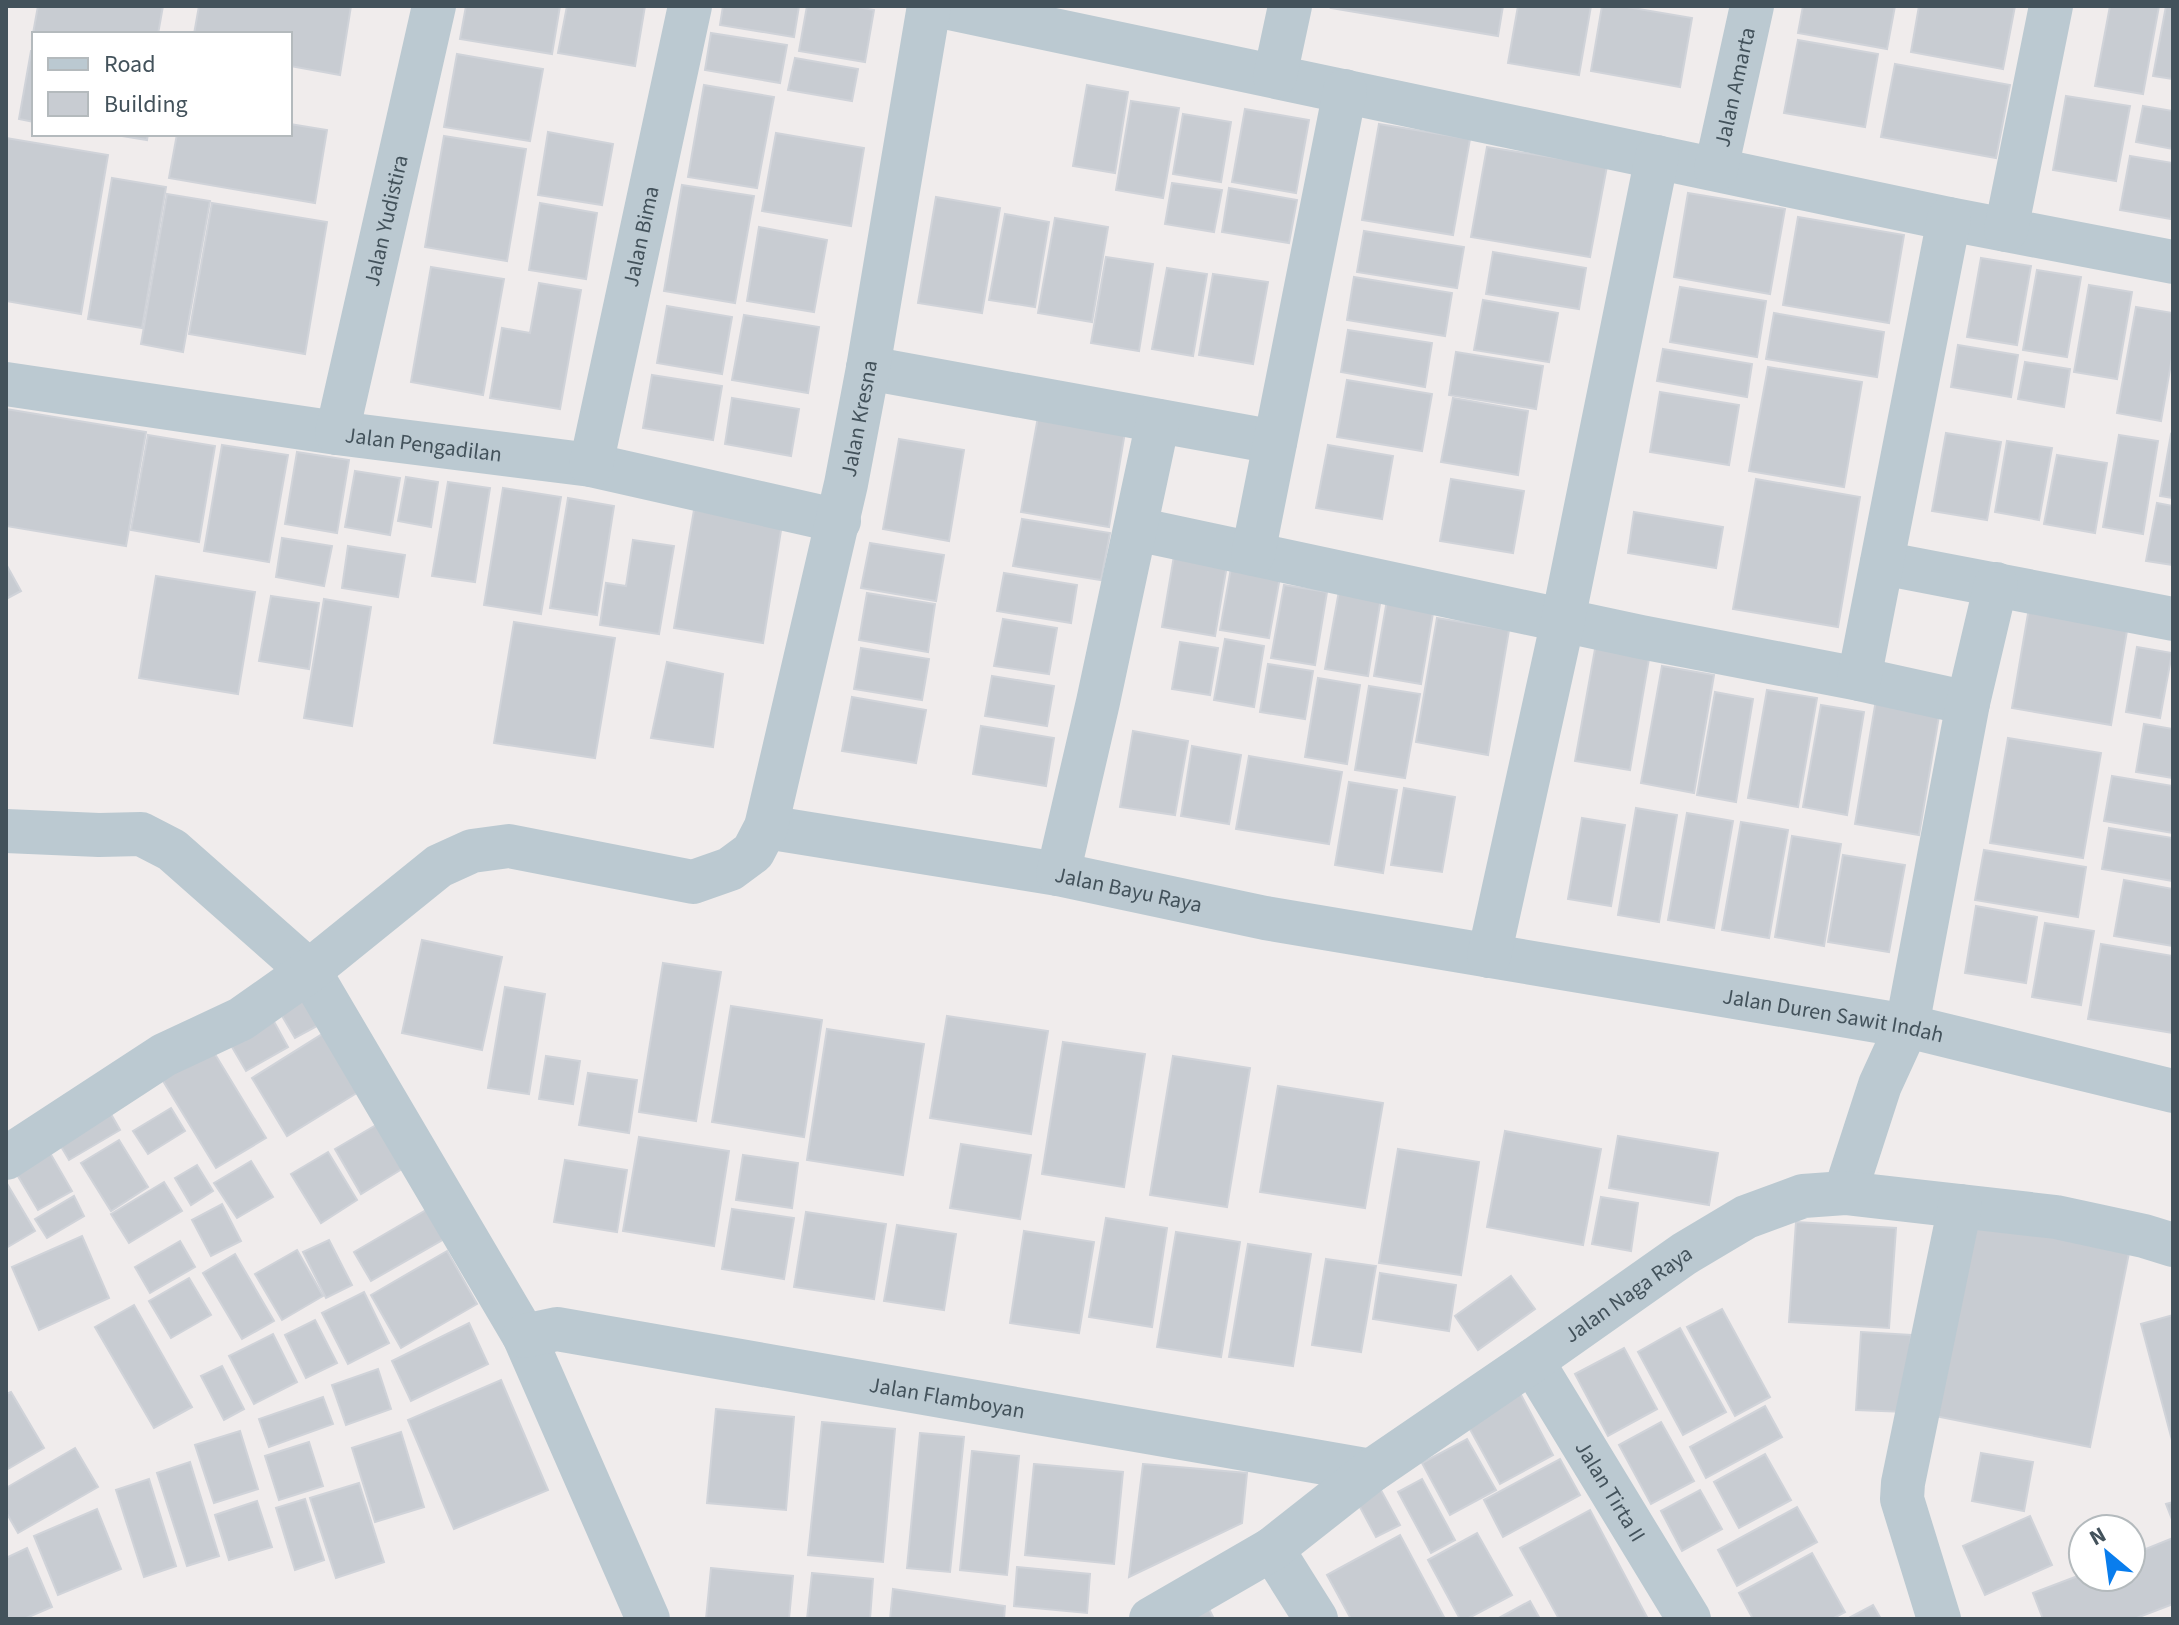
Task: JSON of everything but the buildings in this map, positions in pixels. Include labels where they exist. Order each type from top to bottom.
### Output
[{"type":"street","name":"Jalan Yudistira","points":[[337,433],[434,6]]},
{"type":"street","name":"Jalan Bima","points":[[591,465],[690,6]]},
{"type":"street","name":"Jalan Kresna","points":[[766,827],[839,521],[929,6]]},
{"type":"street","points":[[940,6],[1949,219],[2173,262]]},
{"type":"street","points":[[1275,76],[1290,6]]},
{"type":"street","name":"Jalan Amarta","points":[[1716,169],[1752,6]]},
{"type":"street","points":[[2006,230],[2051,6]]},
{"type":"street","points":[[1253,554],[1345,91]]},
{"type":"street","points":[[1489,956],[1563,620],[1657,157]]},
{"type":"street","points":[[1859,679],[1949,219]]},
{"type":"street","points":[[868,368],[1275,442]]},
{"type":"street","name":"Jalan Pengadilan","points":[[6,384],[337,433],[591,465],[839,521]]},
{"type":"street","points":[[1058,874],[1158,421]]},
{"type":"street","points":[[1136,529],[1968,703]]},
{"type":"street","points":[[1882,563],[2173,619]]},
{"type":"street","points":[[1845,1193],[1880,1085],[1907,1026],[1968,703],[1996,584]]},
{"type":"street","points":[[6,1158],[164,1055],[241,1019],[309,971],[439,866],[472,851],[509,846],[693,882],[730,869],[753,852],[766,827]]},
{"type":"street","name":"Jalan Bayu Raya","points":[[766,827],[1058,874],[1265,918],[1489,956]]},
{"type":"street","points":[[6,831],[141,834],[172,850],[309,971],[524,1336],[648,1619]]},
{"type":"street","name":"Jalan Duren Sawit Indah","points":[[1489,956],[1907,1026],[2173,1091]]},
{"type":"street","name":"Jalan Naga Raya","points":[[1151,1619],[1272,1549],[1371,1471],[1684,1254],[1746,1217],[1803,1196],[1845,1193],[2056,1217],[2173,1245]]},
{"type":"street","points":[[1939,1619],[1902,1499],[1960,1206]]},
{"type":"street","name":"Jalan Flamboyan","points":[[524,1336],[557,1329],[1371,1471]]},
{"type":"street","name":"Jalan Tirta II","points":[[1532,1361],[1689,1619]]},
{"type":"street","points":[[1272,1549],[1316,1619]]}]
